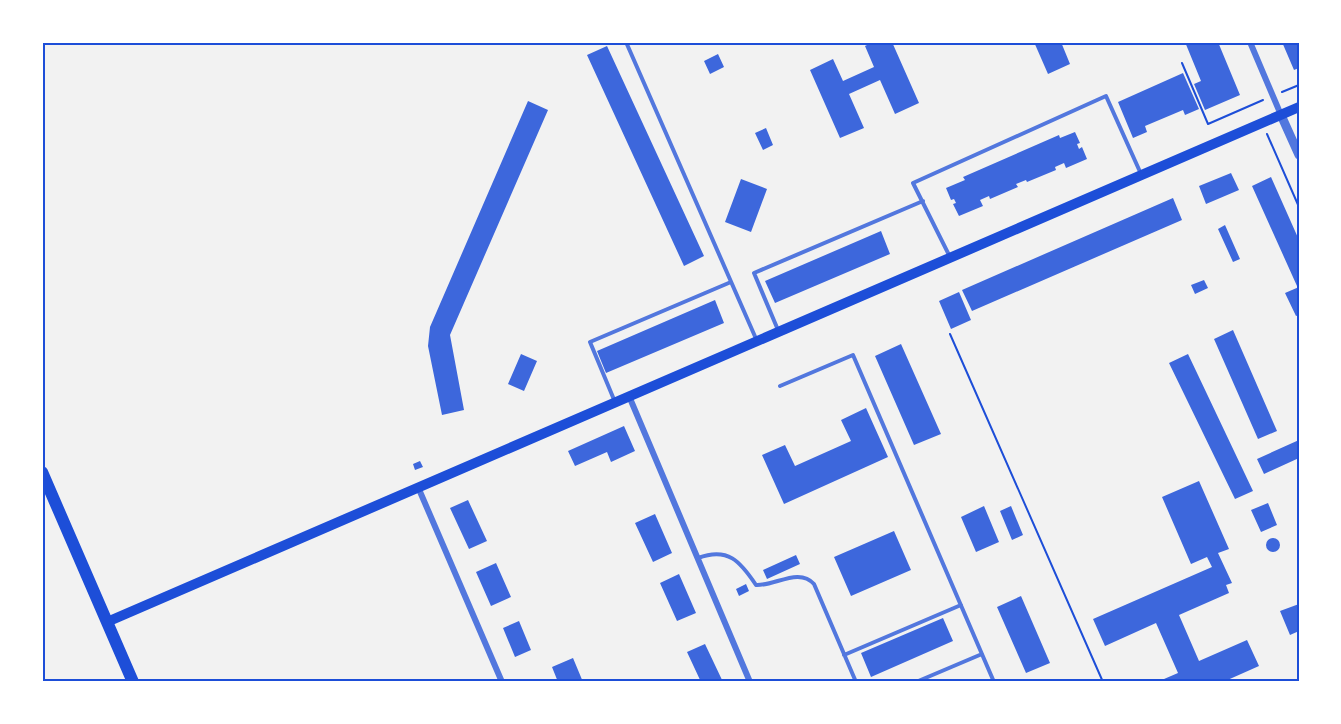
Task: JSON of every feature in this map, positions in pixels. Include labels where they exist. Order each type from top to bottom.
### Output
[{"type":"main road","points":[[106,622],[1299,107]]},
{"type":"main road","points":[[42,472],[133,682]]},
{"type":"street","points":[[1250,42],[1299,155]]},
{"type":"street","points":[[629,396],[750,682]]},
{"type":"street","points":[[418,487],[502,682]]},
{"type":"lane","points":[[626,42],[757,341]]},
{"type":"lane","points":[[951,258],[914,183],[1106,96],[1141,175]]},
{"type":"lane","points":[[779,332],[754,273],[923,201]]},
{"type":"lane","points":[[615,402],[590,342],[731,282]]},
{"type":"lane","points":[[780,386],[853,355],[994,682]]},
{"type":"lane","points":[[698,558],[710,554],[730,557],[739,562],[756,585],[765,585],[800,576],[809,579],[814,584],[856,682]]},
{"type":"lane","points":[[844,655],[961,605]]},
{"type":"lane","points":[[916,682],[982,654]]},
{"type":"path","points":[[1182,63],[1208,124],[1299,84]]},
{"type":"path","points":[[1262,123],[1299,207]]},
{"type":"path","points":[[950,334],[1103,682]]},
{"type":"building","points":[[873,42],[892,42],[919,103],[895,114],[880,80],[849,94],[864,128],[840,138],[810,70],[833,59],[843,81],[874,67],[865,46]]},
{"type":"building","points":[[1034,42],[1061,42],[1070,64],[1048,74]]},
{"type":"building","points":[[1185,42],[1218,42],[1240,95],[1205,110],[1194,84],[1201,81]]},
{"type":"building","points":[[1282,42],[1299,42],[1299,68],[1294,70]]},
{"type":"building","points":[[607,46],[704,256],[684,266],[587,55]]},
{"type":"building","points":[[718,54],[724,67],[710,74],[704,61]]},
{"type":"building","points":[[1183,73],[1199,109],[1185,115],[1183,110],[1145,126],[1147,132],[1133,138],[1118,102]]},
{"type":"building","points":[[528,101],[548,110],[450,335],[464,410],[442,415],[428,346],[430,327]]},
{"type":"building","points":[[766,128],[773,145],[763,150],[755,133]]},
{"type":"building","points":[[1075,132],[1080,143],[1077,144],[1079,149],[1082,147],[1087,159],[1066,168],[1064,163],[1055,167],[1056,170],[1016,184],[1018,187],[990,199],[989,196],[980,200],[983,206],[959,216],[953,204],[956,203],[954,199],[951,200],[946,188],[965,180],[963,177],[1059,135],[1060,138]]},
{"type":"building","points":[[1231,173],[1239,190],[1206,204],[1199,186]]},
{"type":"building","points":[[1271,177],[1299,240],[1299,285],[1297,286],[1252,186]]},
{"type":"building","points":[[741,179],[767,189],[751,232],[725,222]]},
{"type":"building","points":[[1173,198],[1182,220],[972,311],[962,290]]},
{"type":"building","points":[[1225,225],[1240,259],[1233,262],[1218,229]]},
{"type":"building","points":[[881,231],[890,254],[775,303],[765,281]]},
{"type":"building","points":[[1204,280],[1208,288],[1195,294],[1191,285]]},
{"type":"building","points":[[1299,287],[1299,315],[1296,316],[1285,293]]},
{"type":"building","points":[[959,292],[971,320],[951,329],[939,301]]},
{"type":"building","points":[[715,300],[724,323],[606,373],[597,351]]},
{"type":"building","points":[[1233,330],[1277,431],[1258,439],[1214,339]]},
{"type":"building","points":[[901,344],[941,434],[914,445],[875,356]]},
{"type":"building","points":[[521,354],[537,361],[524,391],[508,384]]},
{"type":"building","points":[[1188,354],[1253,491],[1235,499],[1169,363]]},
{"type":"building","points":[[866,408],[888,457],[784,504],[762,455],[785,445],[795,466],[851,441],[841,420]]},
{"type":"building","points":[[624,426],[635,451],[611,462],[607,452],[575,466],[568,451]]},
{"type":"building","points":[[1299,440],[1299,458],[1264,474],[1257,459]]},
{"type":"building","points":[[420,461],[423,467],[415,470],[413,464]]},
{"type":"building","points":[[1199,481],[1229,549],[1218,553],[1232,583],[1226,585],[1229,593],[1179,615],[1199,661],[1247,640],[1259,666],[1223,682],[1157,682],[1178,673],[1156,623],[1105,646],[1093,619],[1212,567],[1207,557],[1191,564],[1162,497]]},
{"type":"building","points":[[468,500],[487,541],[469,549],[450,508]]},
{"type":"building","points":[[1268,503],[1277,525],[1261,532],[1251,510]]},
{"type":"building","points":[[984,506],[999,542],[976,552],[961,517]]},
{"type":"building","points":[[1011,506],[1023,535],[1012,540],[1000,511]]},
{"type":"building","points":[[655,514],[672,553],[653,562],[635,523]]},
{"type":"building","points":[[894,531],[911,570],[851,596],[834,557]]},
{"type":"building","points":[[1270,538],[1276,538],[1280,545],[1276,552],[1270,552],[1266,548],[1266,542]]},
{"type":"building","points":[[796,555],[800,564],[767,579],[763,570]]},
{"type":"building","points":[[496,563],[511,597],[491,606],[476,572]]},
{"type":"building","points":[[679,574],[696,613],[677,621],[660,583]]},
{"type":"building","points":[[746,584],[749,591],[739,596],[736,589]]},
{"type":"building","points":[[1021,596],[1050,663],[1026,673],[997,607]]},
{"type":"building","points":[[1299,604],[1299,631],[1290,635],[1280,611]]},
{"type":"building","points":[[943,618],[953,641],[871,677],[861,653]]},
{"type":"building","points":[[519,621],[531,650],[515,657],[503,628]]},
{"type":"building","points":[[705,644],[723,682],[701,682],[687,652]]},
{"type":"building","points":[[573,658],[583,682],[558,682],[552,667]]}]
